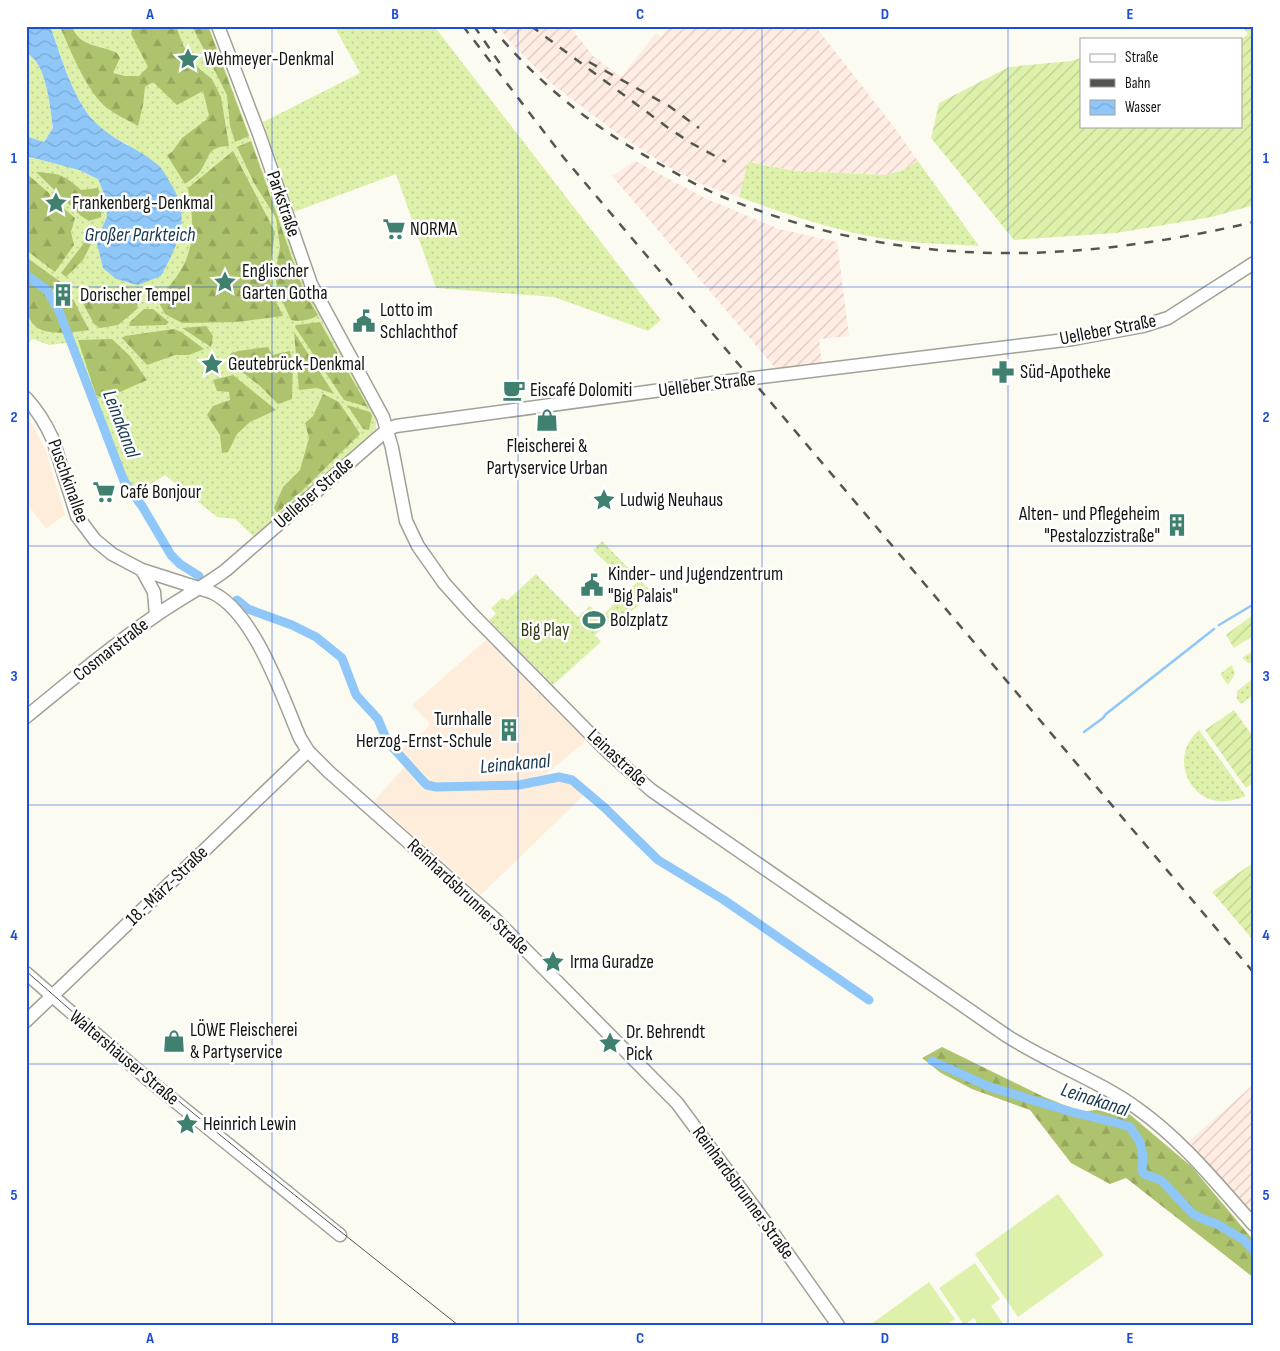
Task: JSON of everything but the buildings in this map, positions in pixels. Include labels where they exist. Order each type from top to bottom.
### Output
[{"type":"street","name":"Parkstraße","points":[[218,26],[259,134],[311,284],[379,407],[388,429]]},
{"type":"street","name":"Uelleber Straße","points":[[201,589],[227,569],[388,429],[396,426],[412,422],[1063,340],[1131,329],[1168,318],[1254,263]]},
{"type":"street","name":"Puschkinallee","points":[[26,398],[41,415],[53,440],[74,510],[82,525],[95,540],[107,551],[142,570],[201,589]]},
{"type":"street","name":"Leinastraße","points":[[388,429],[406,521],[432,567],[465,607],[630,773],[669,804],[1028,1049],[1122,1099],[1137,1109],[1179,1143],[1254,1225]]},
{"type":"street","points":[[142,570],[154,592],[156,615]]},
{"type":"street","name":"Cosmarstraße","points":[[26,717],[107,651],[156,615],[201,589]]},
{"type":"street","name":"Reinhardsbrunner Straße","points":[[201,589],[222,598],[256,638],[300,738],[308,751],[329,772],[494,918],[677,1103],[838,1325]]},
{"type":"street","name":"18.-März-Straße","points":[[26,1021],[308,751]]},
{"type":"street","name":"Waltershäuser Straße","points":[[26,973],[150,1081],[340,1235]]},
{"type":"shaded area","points":[[497,26],[569,26],[593,56],[621,77],[656,33],[661,37],[670,26],[677,26],[682,30],[690,26],[815,26],[891,123],[918,161],[905,169],[887,175],[795,171],[748,162],[739,197],[704,185],[667,166],[618,134],[552,84]]},
{"type":"shaded area","points":[[635,161],[707,199],[779,229],[837,242],[849,336],[819,339],[822,363],[776,369],[612,176]]},
{"type":"shaded area","points":[[29,419],[45,448],[65,515],[46,529],[26,502],[26,421]]},
{"type":"shaded area","points":[[486,640],[586,741],[545,775],[547,778],[556,776],[574,780],[588,791],[481,895],[374,801],[408,763],[398,751],[430,724],[412,705]]},
{"type":"shaded area","points":[[1254,1084],[1254,1216],[1189,1141]]},
{"type":"green space","name":"Englischer Garten Gotha","points":[[50,26],[209,26],[305,285],[327,331],[376,413],[376,429],[255,538],[235,519],[217,517],[165,475],[135,494],[117,457],[75,342],[49,345],[33,339],[26,345],[26,156],[79,170],[98,179],[105,196],[107,217],[96,240],[103,268],[129,145],[101,128],[86,110],[73,88]]},
{"type":"green space","points":[[60,26],[72,26],[79,38],[85,42],[117,53],[120,58],[113,73],[125,76],[139,76],[148,67],[131,34],[133,26],[176,26],[183,45],[197,67],[212,79],[221,97],[229,146],[213,150],[199,172],[185,184],[167,155],[172,152],[182,138],[206,120],[209,115],[203,91],[177,105],[153,82],[145,87],[138,126],[111,111],[100,101],[86,82]]},
{"type":"green space","points":[[192,26],[208,26],[249,136],[235,142],[230,126],[227,95]]},
{"type":"green space","points":[[334,26],[434,26],[661,320],[648,331],[554,297],[436,288],[396,174],[294,212],[263,122],[360,73]]},
{"type":"green space","points":[[1242,26],[1254,26],[1254,205],[1212,217],[1116,233],[1014,240],[931,138],[939,103],[1009,67],[1071,61],[1080,58],[1080,128],[1242,128],[1242,39],[1248,34]]},
{"type":"green space","points":[[26,53],[39,66],[49,98],[53,128],[44,142],[26,136]]},
{"type":"green space","points":[[251,141],[304,292],[318,315],[312,318],[301,321],[291,320],[279,294],[276,282],[276,268],[280,247],[276,218],[254,183],[237,147]]},
{"type":"green space","points":[[233,151],[275,232],[269,275],[274,297],[283,316],[238,322],[182,323],[165,314],[157,299],[179,274],[190,248],[192,221],[188,188]]},
{"type":"green space","points":[[918,161],[979,246],[878,238],[817,223],[739,197],[748,162],[795,171],[887,175],[905,169]]},
{"type":"green space","points":[[36,172],[61,176],[81,190],[98,188],[103,199],[101,217],[89,221],[81,216]]},
{"type":"green space","points":[[26,173],[49,193],[53,205],[60,205],[75,218],[71,232],[74,245],[55,272],[26,250]]},
{"type":"green space","points":[[94,238],[83,260],[66,277],[61,273],[84,243]]},
{"type":"green space","points":[[26,257],[62,283],[52,291],[60,304],[73,299],[89,330],[65,333],[48,332],[37,327],[30,320],[26,295]]},
{"type":"green space","points":[[93,290],[138,301],[137,309],[118,325],[100,328],[94,324],[79,296]]},
{"type":"green space","points":[[144,309],[153,309],[169,322],[166,325],[129,326],[130,322]]},
{"type":"green space","points":[[320,322],[368,407],[344,400],[295,327],[296,325]]},
{"type":"green space","points":[[206,326],[213,336],[211,347],[182,328]]},
{"type":"green space","points":[[174,329],[204,349],[189,355],[175,355],[147,365],[122,338],[125,336]]},
{"type":"green space","points":[[294,332],[334,394],[317,388],[299,390]]},
{"type":"green space","points":[[112,339],[130,356],[147,380],[104,399],[96,395],[78,340]]},
{"type":"green space","points":[[268,347],[272,355],[290,351],[293,364],[292,399],[278,404],[260,386],[228,361],[230,354],[238,351]]},
{"type":"green space","points":[[233,375],[276,410],[250,422],[237,434],[228,452],[222,453],[220,435],[207,415],[213,406],[230,400],[229,392],[217,391],[213,380]]},
{"type":"green space","points":[[323,394],[339,402],[360,434],[277,513],[274,508],[283,487],[300,470],[309,438],[305,423],[313,416]]},
{"type":"green space","points":[[347,405],[370,412],[372,416],[369,430],[363,429]]},
{"type":"green space","points":[[602,541],[634,574],[626,582],[593,550]]},
{"type":"green space","name":"Big Play","points":[[536,574],[578,617],[590,606],[601,617],[639,580],[652,592],[615,627],[609,622],[595,635],[601,642],[553,685],[489,620],[496,614],[491,608],[502,598],[508,600]]},
{"type":"green space","name":"Bolzplatz","points":[[591,609],[605,622],[596,632],[582,618]]},
{"type":"green space","points":[[1254,614],[1254,635],[1234,648],[1226,635]]},
{"type":"green space","points":[[1254,650],[1254,663],[1248,663],[1242,658]]},
{"type":"green space","points":[[1232,665],[1235,674],[1228,685],[1220,674]]},
{"type":"green space","points":[[1254,678],[1254,701],[1251,697],[1241,704],[1237,699],[1237,691]]},
{"type":"green space","points":[[1234,710],[1254,738],[1254,782],[1246,788],[1205,730]]},
{"type":"green space","points":[[1199,730],[1246,796],[1220,801],[1203,796],[1191,784],[1184,767],[1184,758],[1188,744]]},
{"type":"green space","points":[[1254,862],[1254,941],[1212,892]]},
{"type":"green space","points":[[942,1047],[1042,1096],[1081,1112],[1109,1108],[1127,1112],[1192,1167],[1254,1241],[1254,1278],[1126,1178],[1110,1184],[1071,1163],[1030,1110],[972,1089],[941,1073],[922,1058]]},
{"type":"green space","points":[[1058,1194],[1104,1255],[1018,1317],[975,1254]]},
{"type":"green space","points":[[975,1263],[1000,1299],[991,1306],[1004,1325],[978,1325],[974,1318],[964,1325],[939,1288]]},
{"type":"green space","points":[[929,1282],[955,1319],[946,1325],[870,1325]]},
{"type":"water","name":"Großer Parkteich","points":[[26,26],[50,26],[68,77],[87,113],[102,129],[151,159],[164,172],[171,184],[181,208],[182,220],[173,253],[161,276],[138,285],[116,279],[103,268],[96,240],[107,217],[105,196],[98,179],[79,170],[26,156],[26,136],[44,142],[53,128],[49,98],[43,75],[33,58],[26,53]]},
{"type":"waterway","name":"Leinakanal","points":[[26,275],[47,290],[59,311],[124,481],[142,506],[171,555],[180,564],[199,576]]},
{"type":"waterway","name":"Leinakanal","points":[[237,600],[248,609],[292,625],[316,637],[342,658],[356,695],[378,719],[387,741],[427,785],[436,787],[519,785],[559,777],[572,780],[605,808],[658,860],[724,900],[869,1000]]},
{"type":"waterway","points":[[1219,625],[1254,604]]},
{"type":"waterway","points":[[1084,732],[1214,629]]},
{"type":"waterway","name":"Leinakanal","points":[[932,1061],[990,1087],[1072,1112],[1130,1127],[1140,1142],[1144,1174],[1161,1180],[1193,1214],[1217,1224],[1244,1240],[1254,1251]]},
{"type":"tram line","points":[[26,971],[186,1107],[458,1325]]},
{"type":"railway","points":[[463,26],[564,158],[1254,973]]},
{"type":"railway","points":[[474,26],[503,68]]},
{"type":"railway","points":[[491,26],[547,85],[611,135],[710,191],[794,222],[859,238],[924,249],[989,253],[1054,252],[1120,246],[1186,236],[1254,222]]},
{"type":"railway","points":[[531,26],[667,127],[691,143],[726,162]]},
{"type":"railway","points":[[589,62],[669,106],[699,128]]},
{"type":"place","name":"Wehmeyer-Denkmal","points":[[188,59]]},
{"type":"place","name":"Frankenberg-Denkmal","points":[[56,203]]},
{"type":"place","name":"NORMA","points":[[394,229]]},
{"type":"place","name":"Englischer Garten Gotha","points":[[225,282]]},
{"type":"place","name":"Dorischer Tempel","points":[[63,295]]},
{"type":"place","name":"Lotto im Schlachthof","points":[[364,321]]},
{"type":"place","name":"Geutebrück-Denkmal","points":[[212,364]]},
{"type":"place","name":"Süd-Apotheke","points":[[1003,372]]},
{"type":"place","name":"Eiscafé Dolomiti","points":[[514,390]]},
{"type":"place","name":"Fleischerei & Partyservice Urban","points":[[547,420]]},
{"type":"place","name":"Café Bonjour","points":[[104,492]]},
{"type":"place","name":"Ludwig Neuhaus","points":[[604,500]]},
{"type":"place","name":"Alten- und Pflegeheim \"Pestalozzistraße\"","points":[[1177,525]]},
{"type":"place","name":"Kinder- und Jugendzentrum \"Big Palais\"","points":[[592,585]]},
{"type":"place","name":"Bolzplatz","points":[[594,620]]},
{"type":"place","name":"Turnhalle Herzog-Ernst-Schule","points":[[509,730]]},
{"type":"place","name":"Irma Guradze","points":[[553,962]]},
{"type":"place","name":"LÖWE Fleischerei & Partyservice","points":[[174,1041]]},
{"type":"place","name":"Dr. Behrendt Pick","points":[[610,1043]]},
{"type":"place","name":"Heinrich Lewin","points":[[187,1124]]}]
